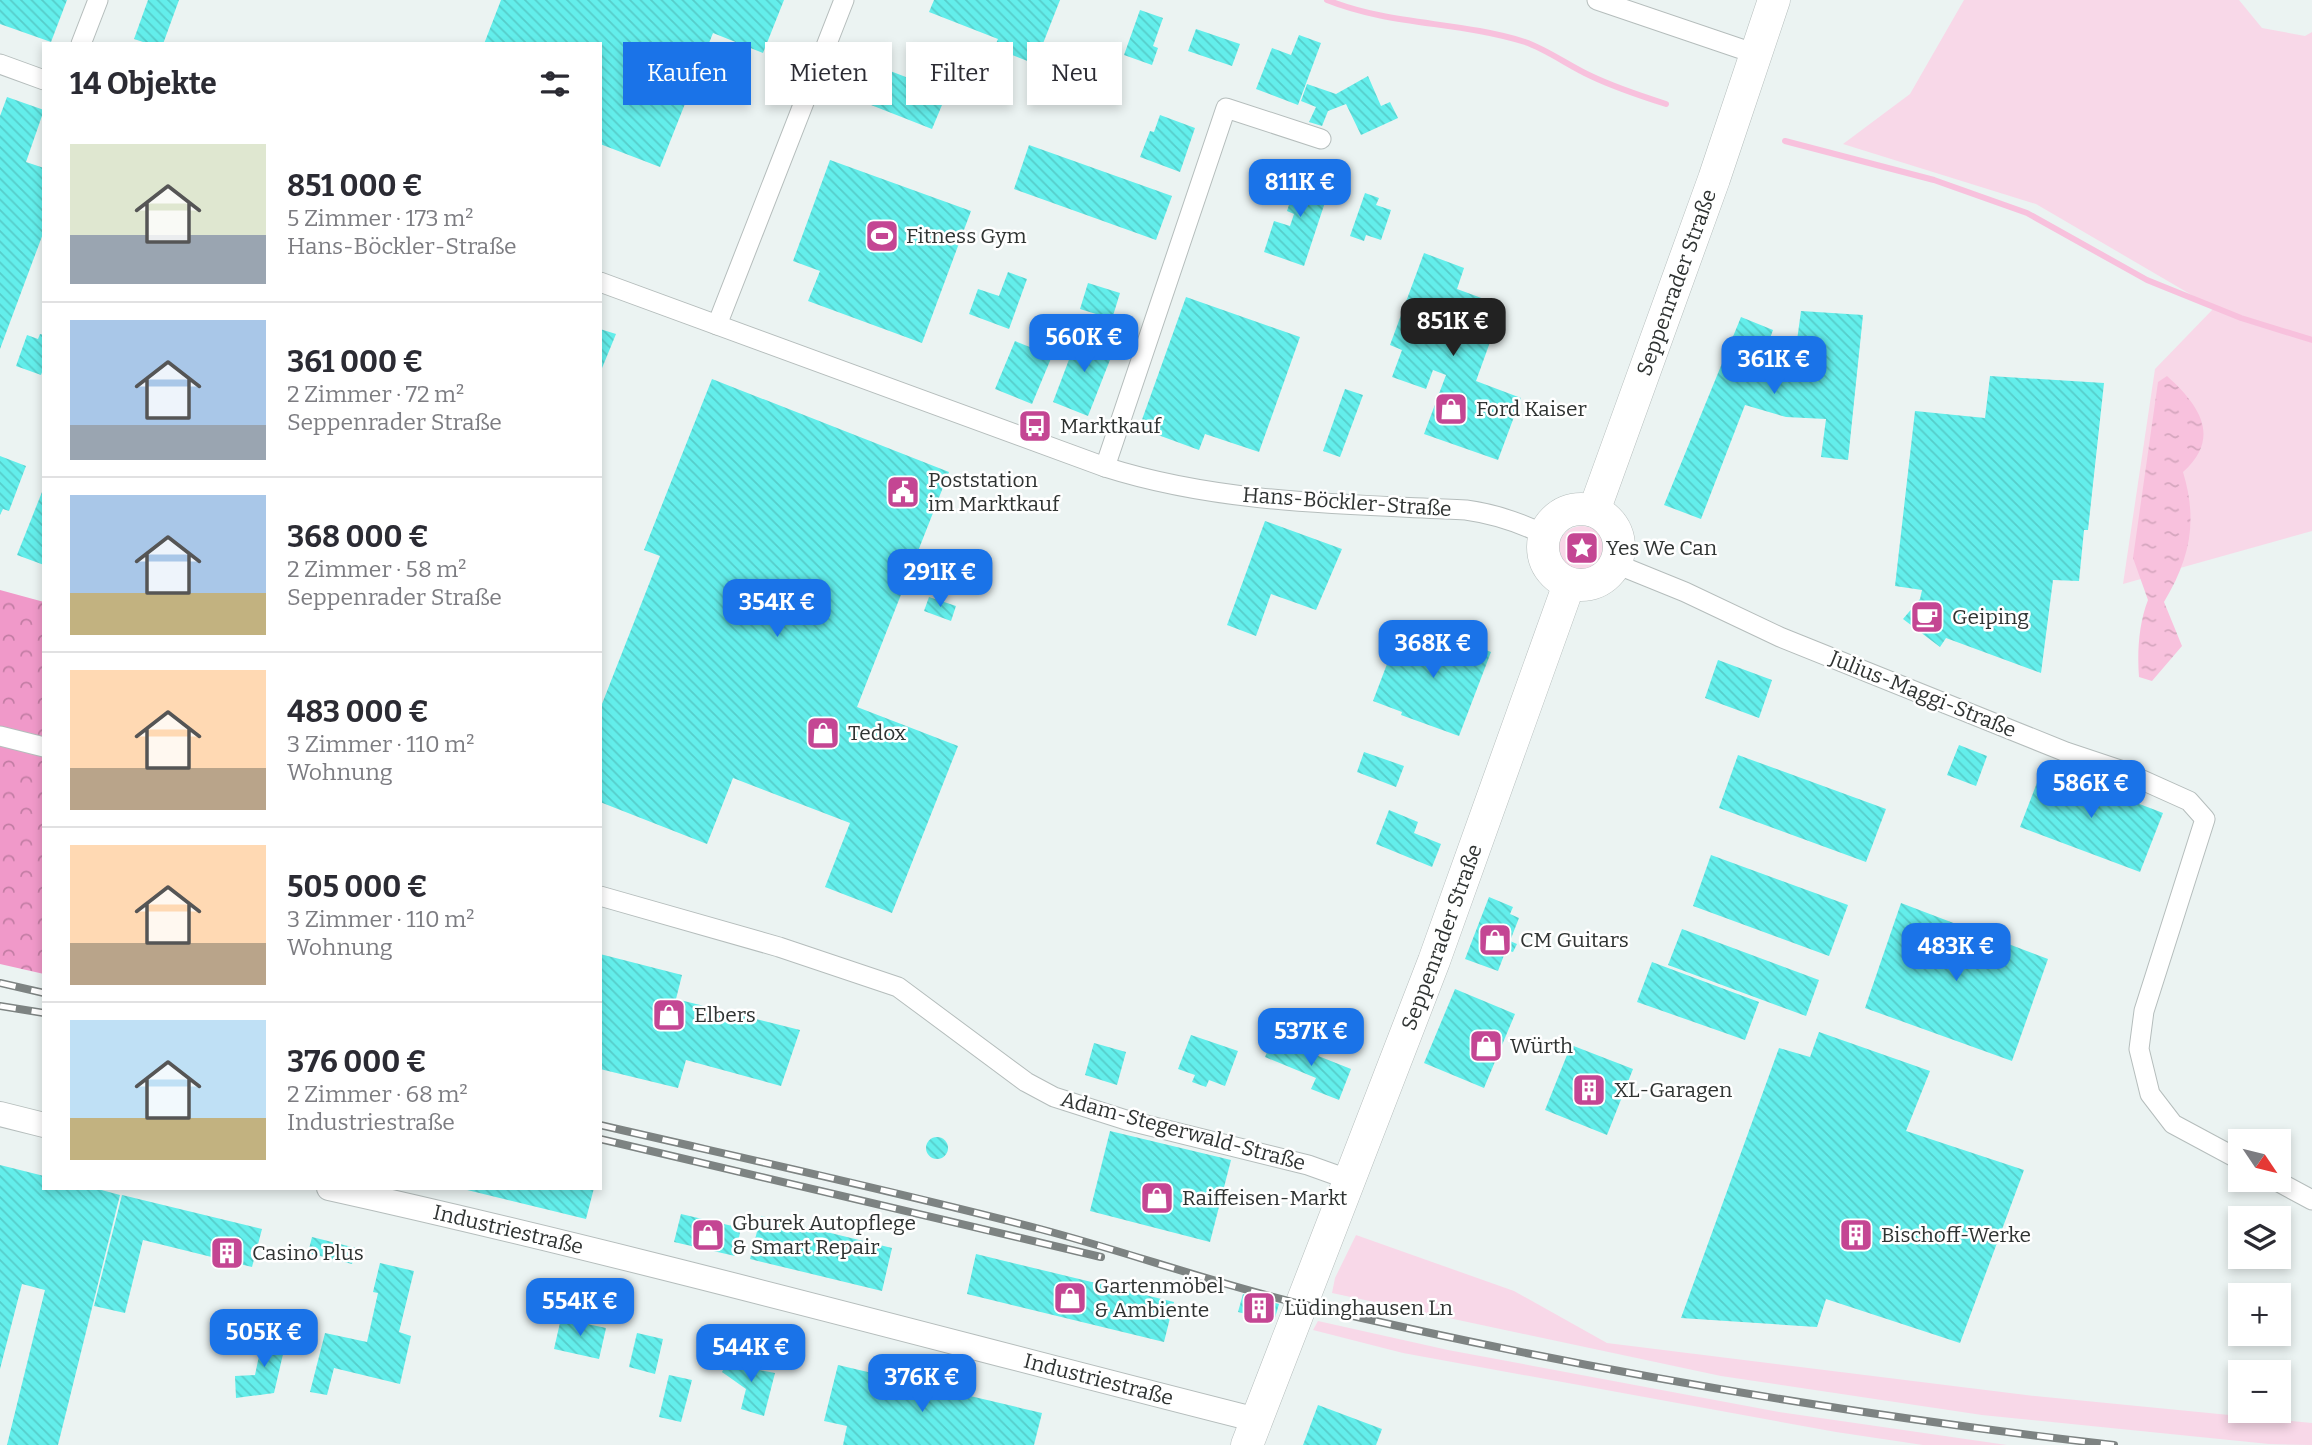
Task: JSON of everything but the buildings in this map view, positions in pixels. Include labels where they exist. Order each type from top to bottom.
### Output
[{"type":"main road","name":"Seppenrader Straße","points":[[1594,511],[1710,192],[1774,0]]},
{"type":"main road","points":[[1581,509],[1594,511],[1609,521],[1617,534],[1619,549],[1616,564],[1608,575],[1596,582],[1583,586],[1569,584],[1556,576],[1547,564],[1543,550],[1545,535],[1553,522],[1566,513],[1581,509]]},
{"type":"main road","name":"Seppenrader Straße","points":[[1252,1433],[1439,950],[1569,584]]},
{"type":"street","points":[[82,42],[98,0]]},
{"type":"street","points":[[717,325],[844,0]]},
{"type":"street","points":[[1597,0],[1756,54]]},
{"type":"street","points":[[0,64],[42,79]]},
{"type":"street","points":[[1105,467],[1226,108],[1321,139]]},
{"type":"street","name":"Hans-Böckler-Straße","points":[[602,283],[1145,480],[1278,501],[1466,510],[1518,521],[1545,535]]},
{"type":"street","name":"Julius-Maggi-Straße","points":[[1616,564],[1685,592],[1780,637],[2066,752],[2120,770],[2189,800],[2204,818],[2144,1011],[2139,1049],[2150,1094],[2173,1124],[2228,1154]]},
{"type":"street","points":[[0,736],[42,746]]},
{"type":"street","name":"Adam-Stegerwald-Straße","points":[[602,897],[779,947],[898,987],[1026,1082],[1054,1097],[1126,1120],[1308,1165],[1350,1180]]},
{"type":"street","points":[[0,1114],[42,1124]]},
{"type":"street","points":[[2291,1189],[2312,1200]]},
{"type":"street","name":"Industriestraße","points":[[338,1190],[438,1212],[906,1329],[1252,1433]]},
{"type":"shaded area","points":[[1964,0],[2239,0],[2262,28],[2305,36],[2312,32],[2312,531],[2123,584],[2155,369],[2214,308],[2036,204],[1843,144],[1910,94]]},
{"type":"shaded area","points":[[1582,526],[1599,533],[1606,550],[1599,567],[1582,574],[1565,567],[1558,550],[1565,533]]},
{"type":"shaded area","points":[[1356,1235],[1514,1291],[1607,1343],[2035,1396],[2228,1415],[2228,1423],[2312,1423],[2312,1445],[2269,1444],[1982,1415],[1721,1376],[1332,1293],[1335,1278]]},
{"type":"shaded area","points":[[1318,1321],[1448,1350],[1779,1412],[2007,1445],[1923,1445],[1836,1432],[1403,1353],[1313,1330]]},
{"type":"green space","points":[[0,590],[42,601],[42,974],[0,964]]},
{"type":"water","points":[[2167,376],[2196,410],[2204,434],[2195,459],[2183,472],[2190,507],[2189,539],[2180,570],[2164,602],[2182,646],[2152,681],[2139,677],[2139,637],[2148,600],[2133,558],[2158,382]]},
{"type":"waterway","points":[[1327,0],[1376,15],[1475,30],[1525,42],[1600,80],[1666,104]]},
{"type":"waterway","points":[[1785,141],[1934,180],[2027,213],[2147,280],[2241,318],[2312,340]]},
{"type":"railway","points":[[0,983],[42,993]]},
{"type":"railway","points":[[0,1006],[42,1013]]},
{"type":"railway","points":[[602,1125],[1040,1229],[1235,1287],[1402,1327],[1604,1368],[1807,1403],[2114,1445]]},
{"type":"railway","points":[[602,1139],[1101,1257]]},
{"type":"place","name":"Fitness Gym","points":[[882,236]]},
{"type":"place","name":"Ford Kaiser","points":[[1451,409]]},
{"type":"place","name":"Marktkauf","points":[[1035,426]]},
{"type":"place","name":"Poststation im Marktkauf","points":[[903,492]]},
{"type":"place","name":"Yes We Can","points":[[1582,548]]},
{"type":"place","name":"Geiping","points":[[1927,617]]},
{"type":"place","name":"Tedox","points":[[823,733]]},
{"type":"place","name":"CM Guitars","points":[[1495,940]]},
{"type":"place","name":"Elbers","points":[[669,1015]]},
{"type":"place","name":"Würth","points":[[1486,1046]]},
{"type":"place","name":"XL-Garagen","points":[[1589,1090]]},
{"type":"place","name":"Raiffeisen-Markt","points":[[1157,1198]]},
{"type":"place","name":"Gburek Autopflege & Smart Repair","points":[[708,1235]]},
{"type":"place","name":"Bischoff-Werke","points":[[1856,1235]]},
{"type":"place","name":"Casino Plus","points":[[227,1253]]},
{"type":"place","name":"Gartenmöbel & Ambiente","points":[[1070,1298]]},
{"type":"place","name":"Lüdinghausen Ln","points":[[1259,1308]]}]
